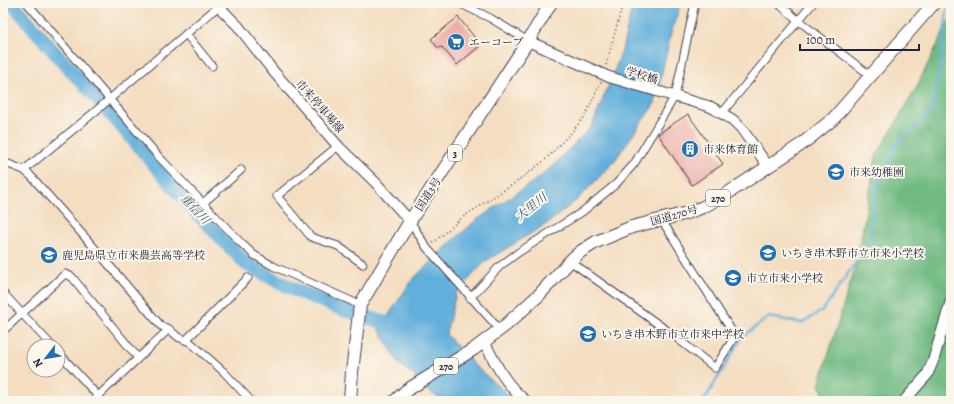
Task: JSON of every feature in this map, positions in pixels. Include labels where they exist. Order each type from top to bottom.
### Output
[{"type":"highway","name":"国道3号","points":[[350,401],[360,305],[410,221],[528,41],[551,3]]},
{"type":"highway","name":"国道270号","points":[[395,401],[417,384],[474,349],[500,330],[524,310],[570,261],[589,246],[619,232],[703,207],[802,144],[833,119],[934,3]]},
{"type":"street","points":[[27,3],[159,156],[241,244],[254,255],[289,274],[360,305]]},
{"type":"street","points":[[459,3],[490,18],[528,41]]},
{"type":"street","points":[[469,296],[500,266],[519,252],[582,212],[616,184],[634,164],[671,96],[695,3]]},
{"type":"street","points":[[778,3],[871,76]]},
{"type":"street","points":[[722,113],[813,3]]},
{"type":"street","points":[[24,170],[91,116],[186,34],[218,4]]},
{"type":"street","name":"市来停車場線","points":[[218,4],[338,146],[375,182],[410,221]]},
{"type":"street","points":[[186,34],[212,66]]},
{"type":"street","name":"学校橋","points":[[528,41],[606,76],[710,107],[722,113],[741,128],[768,166]]},
{"type":"street","points":[[338,146],[277,196],[311,236],[338,246],[363,264]]},
{"type":"street","points":[[3,162],[24,170],[31,176],[161,326],[170,329],[178,337],[190,342],[224,372],[251,401]]},
{"type":"street","points":[[203,203],[240,170]]},
{"type":"street","points":[[570,261],[669,332],[715,368],[735,336],[661,219]]},
{"type":"street","points":[[410,221],[429,249],[500,330]]},
{"type":"street","points":[[3,331],[65,274],[72,277],[138,358]]},
{"type":"street","points":[[186,340],[248,278]]},
{"type":"street","points":[[3,293],[44,338]]},
{"type":"street","points":[[904,401],[927,375],[951,301]]},
{"type":"street","points":[[93,401],[170,329]]},
{"type":"street","points":[[484,342],[496,365],[512,388],[526,401]]},
{"type":"street","points":[[66,361],[98,396]]},
{"type":"path","points":[[429,249],[463,217],[518,181],[544,160],[570,134],[585,116],[606,76],[622,3]]},
{"type":"green space","points":[[951,17],[951,401],[827,401],[819,385],[856,264],[876,156],[914,92]]},
{"type":"water","name":"大里川","points":[[633,3],[681,3],[671,33],[655,103],[613,163],[578,199],[548,223],[486,261],[456,293],[446,334],[475,366],[515,401],[444,401],[428,391],[411,373],[399,364],[379,329],[413,279],[445,248],[475,221],[543,175],[592,126],[621,54]]},
{"type":"building","name":"エーコープ","points":[[458,17],[481,45],[457,65],[442,47],[438,48],[431,39]]},
{"type":"building","name":"市来体育館","points":[[688,114],[723,164],[692,185],[658,134]]},
{"type":"waterway","points":[[3,10],[10,3]]},
{"type":"waterway","name":"重信川","points":[[12,3],[191,207],[245,263],[297,291],[342,309],[401,328]]},
{"type":"waterway","points":[[704,401],[742,337],[769,317],[802,323],[823,310],[871,240],[875,192],[897,143],[932,111],[939,76],[947,10]]},
{"type":"place","name":"エーコープ","points":[[456,42]]},
{"type":"place","name":"市来体育館","points":[[690,149]]},
{"type":"place","name":"市来幼稚園","points":[[836,172]]},
{"type":"place","name":"いちき串木野市立市来小学校","points":[[768,253]]},
{"type":"place","name":"鹿児島県立市来農芸高等学校","points":[[49,255]]},
{"type":"place","name":"市立市来小学校","points":[[733,278]]},
{"type":"place","name":"いちき串木野市立市来中学校","points":[[588,334]]}]
